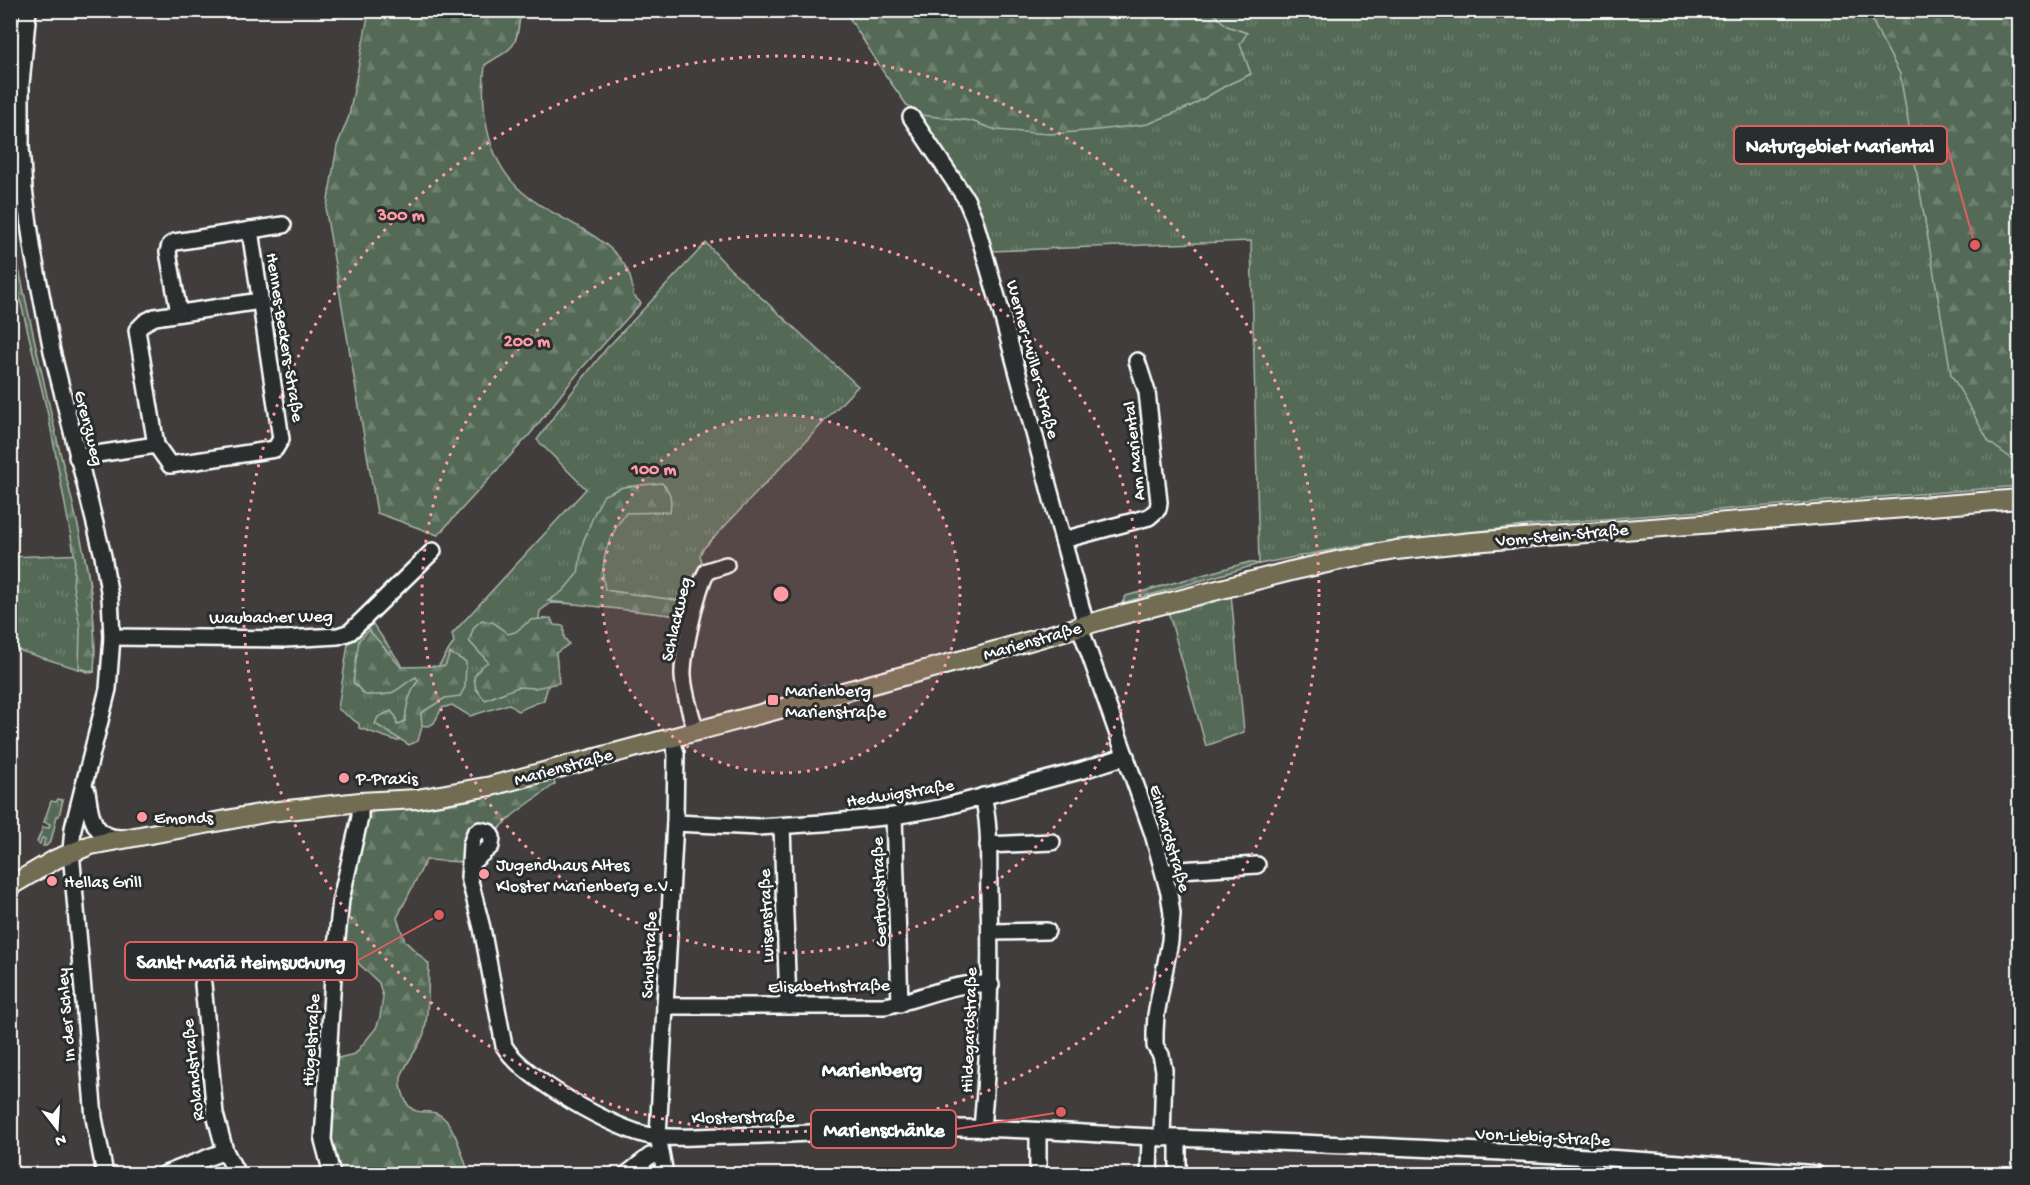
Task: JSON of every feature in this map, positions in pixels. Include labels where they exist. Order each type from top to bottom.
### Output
[{"type":"main road","name":"Vom-Stein-Straße","points":[[1113,617],[1301,569],[1396,550],[2019,499]]},
{"type":"main road","name":"Marienstraße","points":[[10,886],[71,851],[91,845],[270,812],[360,802],[417,799],[491,786],[1113,617]]},
{"type":"street","name":"Grenzweg","points":[[28,10],[21,84],[24,189],[33,252],[52,351],[103,556],[110,597],[112,637],[108,689],[73,828],[71,851]]},
{"type":"street","name":"Werner-Müller-Straße","points":[[911,117],[956,183],[974,218],[1063,540],[1083,626]]},
{"type":"street","points":[[179,313],[168,252],[170,245],[175,242],[283,225]]},
{"type":"street","name":"Hennes-Beckers-Straße","points":[[156,445],[170,465],[275,449],[281,439],[250,230]]},
{"type":"street","points":[[77,457],[156,445],[137,330],[145,322],[155,317],[260,301]]},
{"type":"street","name":"Am Mariental","points":[[1063,540],[1149,517],[1158,509],[1160,502],[1147,392],[1137,361]]},
{"type":"street","name":"Waubacher Weg","points":[[112,637],[285,639],[338,636],[350,632],[433,551]]},
{"type":"street","name":"Schlackweg","points":[[696,731],[682,675],[686,649],[701,582],[707,571],[726,565]]},
{"type":"street","name":"Einhardstraße","points":[[1083,626],[1165,873],[1172,914],[1170,942],[1156,1015],[1155,1045],[1161,1055],[1164,1070],[1149,1174]]},
{"type":"street","name":"Schulstraße","points":[[665,1174],[658,1136],[675,823],[676,753],[671,738]]},
{"type":"street","name":"Hedwigstraße","points":[[675,823],[758,827],[894,816],[940,808],[1083,770],[1126,756]]},
{"type":"street","points":[[85,783],[89,813],[96,826],[103,834],[112,838],[130,838]]},
{"type":"street","name":"Hildegardstraße","points":[[982,1129],[991,985],[988,845],[983,796]]},
{"type":"street","name":"Hügelstraße","points":[[332,1174],[323,1140],[333,976],[341,899],[360,817],[360,802]]},
{"type":"street","name":"Gertrudstraße","points":[[894,816],[900,1004]]},
{"type":"street","name":"Luisenstraße","points":[[782,826],[788,1005]]},
{"type":"street","points":[[988,845],[1052,842]]},
{"type":"street","name":"In der Schley","points":[[71,851],[94,1118],[105,1174]]},
{"type":"street","name":"Klosterstraße","points":[[471,864],[469,877],[487,953],[504,1046],[515,1060],[586,1110],[605,1120],[648,1135],[793,1135],[956,1128],[1268,1141]]},
{"type":"street","points":[[1165,873],[1257,865]]},
{"type":"street","points":[[990,932],[1047,931]]},
{"type":"street","name":"Elisabethstraße","points":[[665,1006],[853,1007],[900,1004],[958,986],[978,983],[991,985]]},
{"type":"street","name":"Rolandstraße","points":[[203,984],[215,1114],[225,1151],[237,1174]]},
{"type":"street","points":[[1038,1132],[1038,1174]]},
{"type":"street","points":[[1178,1138],[1178,1174]]},
{"type":"street","name":"Von-Liebig-Straße","points":[[1268,1141],[1699,1164],[1816,1174]]},
{"type":"street","points":[[165,1174],[225,1151]]},
{"type":"street","points":[[627,1174],[650,1156],[661,1155]]},
{"type":"green space","points":[[369,11],[521,11],[513,45],[485,65],[484,97],[487,130],[498,161],[517,187],[532,200],[606,244],[620,258],[629,275],[633,295],[641,303],[582,368],[531,433],[438,535],[377,513],[326,212],[337,146],[349,116]]},
{"type":"green space","points":[[845,11],[1211,11],[1227,26],[1247,33],[1240,44],[1251,74],[1191,106],[1148,124],[1050,134],[996,130],[971,121],[913,114]]},
{"type":"green space","points":[[869,11],[2019,11],[2019,486],[1541,524],[1357,545],[1259,564],[1251,241],[991,251],[913,114]]},
{"type":"green space","points":[[1867,11],[2019,11],[2019,464],[1989,442],[1951,374],[1900,74]]},
{"type":"green space","points":[[10,226],[85,559],[93,615],[94,672],[79,668],[80,627],[73,585],[75,558],[49,419],[18,291]]},
{"type":"green space","points":[[706,243],[730,269],[858,386],[703,549],[700,555],[702,562],[688,617],[580,604],[551,603],[540,611],[536,639],[550,679],[544,700],[518,711],[509,704],[470,716],[452,705],[442,708],[434,723],[429,726],[416,725],[397,741],[359,728],[359,724],[338,709],[348,644],[373,624],[407,673],[436,670],[454,642],[452,634],[586,489],[537,440],[606,349]]},
{"type":"green space","points":[[662,483],[670,496],[670,512],[626,513],[610,540],[603,569],[603,580],[605,590],[689,602],[688,617],[548,601],[563,591],[578,573],[583,542],[604,495],[623,487]]},
{"type":"green space","points":[[84,554],[92,598],[95,643],[94,672],[91,673],[11,648],[10,557]]},
{"type":"green space","points":[[1249,562],[1259,564],[1122,603],[1126,596]]},
{"type":"green space","points":[[1231,594],[1244,732],[1206,746],[1168,611]]},
{"type":"green space","points":[[551,618],[554,625],[564,626],[564,637],[569,644],[556,653],[559,683],[535,688],[518,687],[485,700],[476,689],[474,677],[488,662],[469,641],[474,627],[482,620],[494,623],[508,634],[515,632],[531,620]]},
{"type":"green space","points":[[369,630],[401,667],[445,666],[450,653],[466,662],[465,687],[460,696],[445,698],[421,713],[422,727],[418,741],[409,745],[375,724],[378,717],[391,711],[396,717],[397,725],[405,721],[408,700],[418,680],[416,677],[394,692],[381,695],[365,695],[353,682],[359,640]]},
{"type":"green space","points":[[554,779],[555,784],[513,815],[495,833],[486,828],[462,862],[426,860],[397,918],[405,941],[429,964],[426,1026],[422,1039],[401,1078],[403,1092],[411,1108],[438,1114],[449,1124],[458,1141],[469,1174],[338,1174],[331,1148],[330,1129],[333,1059],[355,1054],[376,1028],[383,997],[379,983],[359,964],[342,937],[354,869],[367,816],[377,811],[421,808],[471,800]]},
{"type":"green space","points":[[58,799],[63,800],[59,816],[57,816],[51,841],[43,846],[45,839],[42,838],[40,844],[37,842],[43,827],[49,828],[50,824],[44,822],[51,801],[56,802]]},
{"type":"place","name":"Naturgebiet Mariental","points":[[1975,245]]},
{"type":"place","name":"Marienberg Marienstraße","points":[[773,700]]},
{"type":"place","name":"P-Praxis","points":[[344,778]]},
{"type":"place","name":"Emonds","points":[[142,817]]},
{"type":"place","name":"Jugendhaus Altes Kloster Marienberg e.V.","points":[[484,874]]},
{"type":"place","name":"Hellas Grill","points":[[52,881]]},
{"type":"place","name":"Sankt Mariä Heimsuchung","points":[[439,915]]},
{"type":"place","name":"Marienschänke","points":[[1061,1112]]},
{"type":"district","name":"Marienberg","points":[[872,1069]]}]
